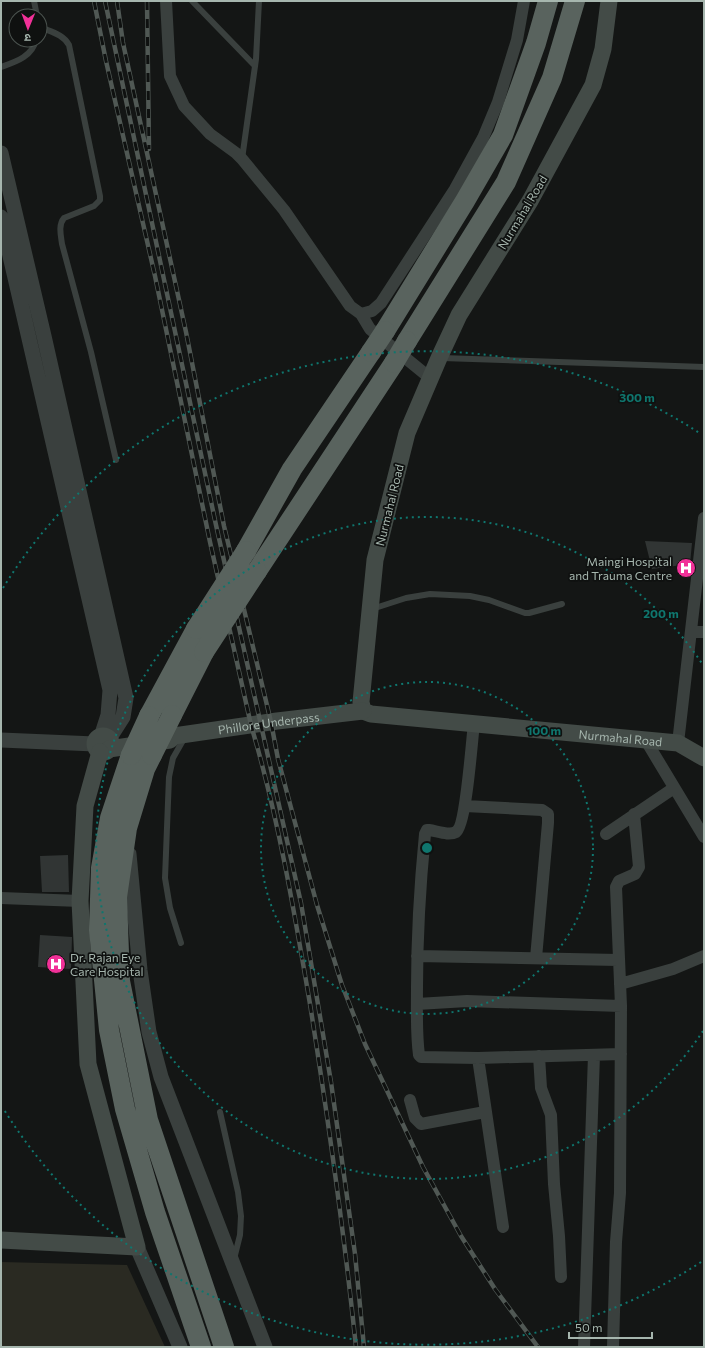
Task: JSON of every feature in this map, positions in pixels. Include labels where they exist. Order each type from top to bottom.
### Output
[{"type":"highway","points":[[200,1347],[155,1212],[125,1109],[109,1030],[98,930],[101,868],[110,818],[131,756],[149,716],[196,629],[246,551],[292,469],[372,352],[466,201],[502,135],[536,43],[548,1]]},
{"type":"highway","points":[[224,1347],[148,1120],[120,981],[117,897],[127,828],[143,775],[204,652],[407,342],[506,182],[552,78],[575,1]]},
{"type":"main road","name":"Nurmahal Road","points":[[609,1],[603,49],[592,85],[530,201],[459,315],[407,433],[375,560],[361,702],[363,711],[371,714],[678,743],[704,758]]},
{"type":"main road","name":"Phillore Underpass","points":[[104,743],[170,731],[181,735],[276,721],[363,711]]},
{"type":"main road","points":[[1,1240],[137,1247],[88,1064],[80,901],[85,806],[104,743]]},
{"type":"street","points":[[166,1],[170,76],[184,106],[210,134],[242,159],[284,210],[350,306],[361,314],[370,329],[430,378]]},
{"type":"street","points":[[361,314],[372,311],[381,303],[455,189],[482,138],[498,102],[516,40],[524,1]]},
{"type":"street","points":[[1,153],[48,351],[126,698],[123,717],[104,743]]},
{"type":"street","points":[[1,217],[6,257],[110,690],[104,743]]},
{"type":"street","points":[[678,743],[704,518]]},
{"type":"street","points":[[691,632],[704,632]]},
{"type":"street","points":[[474,723],[462,822],[458,831],[454,833],[449,834],[429,830],[426,832],[420,889],[417,956],[418,1053],[420,1057],[478,1058],[620,1054]]},
{"type":"street","points":[[645,739],[704,837]]},
{"type":"street","points":[[1,740],[104,743]]},
{"type":"street","points":[[606,834],[674,788]]},
{"type":"street","points":[[465,806],[542,810],[548,814],[536,958]]},
{"type":"street","points":[[614,1347],[616,1242],[620,1193],[621,1006],[618,960],[617,884],[621,879],[635,874],[639,867],[634,814]]},
{"type":"street","points":[[127,828],[140,970],[149,1032],[161,1077],[265,1347]]},
{"type":"street","points":[[1,898],[80,901]]},
{"type":"street","points":[[417,956],[618,960]]},
{"type":"street","points":[[620,984],[673,969],[704,956]]},
{"type":"street","points":[[417,1004],[467,1000],[621,1006]]},
{"type":"street","points":[[584,1347],[594,1055]]},
{"type":"street","points":[[539,1056],[541,1088],[551,1115],[554,1184],[561,1277]]},
{"type":"street","points":[[478,1058],[503,1227]]},
{"type":"street","points":[[410,1100],[414,1118],[421,1124],[485,1112]]},
{"type":"street","points":[[137,1247],[180,1347]]},
{"type":"lane","points":[[192,1],[255,66]]},
{"type":"lane","points":[[242,159],[255,66],[259,1]]},
{"type":"lane","points":[[48,30],[61,36],[69,45],[100,196],[100,200],[94,206],[64,218],[61,221],[61,233],[62,244],[91,352],[116,460]]},
{"type":"lane","points":[[1,67],[25,58],[32,48]]},
{"type":"lane","points":[[439,358],[704,367]]},
{"type":"lane","points":[[371,609],[406,598],[430,594],[470,596],[489,600],[525,613],[562,604]]},
{"type":"lane","points":[[181,735],[173,758],[169,777],[165,878],[170,908],[181,943]]},
{"type":"lane","points":[[220,1112],[238,1192],[241,1216],[240,1235],[233,1264]]},
{"type":"shaded area","points":[[1,1262],[127,1265],[165,1347],[1,1347]]},
{"type":"building","points":[[645,541],[692,543],[690,564],[652,569]]},
{"type":"building","points":[[68,855],[69,892],[42,892],[40,856]]},
{"type":"building","points":[[40,935],[72,937],[71,969],[38,967]]},
{"type":"railway","points":[[94,1],[106,61],[155,276],[210,542],[251,725],[261,759],[285,863],[310,1004],[323,1090],[341,1218],[356,1347]]},
{"type":"railway","points":[[105,1],[216,525],[301,903],[331,1082],[355,1254],[364,1347]]},
{"type":"railway","points":[[117,1],[123,43],[186,332],[224,526],[271,722],[278,759],[317,905],[342,985],[365,1044],[423,1167],[461,1236],[495,1289],[538,1347]]},
{"type":"railway","points":[[147,1],[149,149]]},
{"type":"place","name":"Maingi Hospital and Trauma Centre","points":[[686,568]]},
{"type":"place","name":"Dr. Rajan Eye Care Hospital","points":[[56,964]]}]
